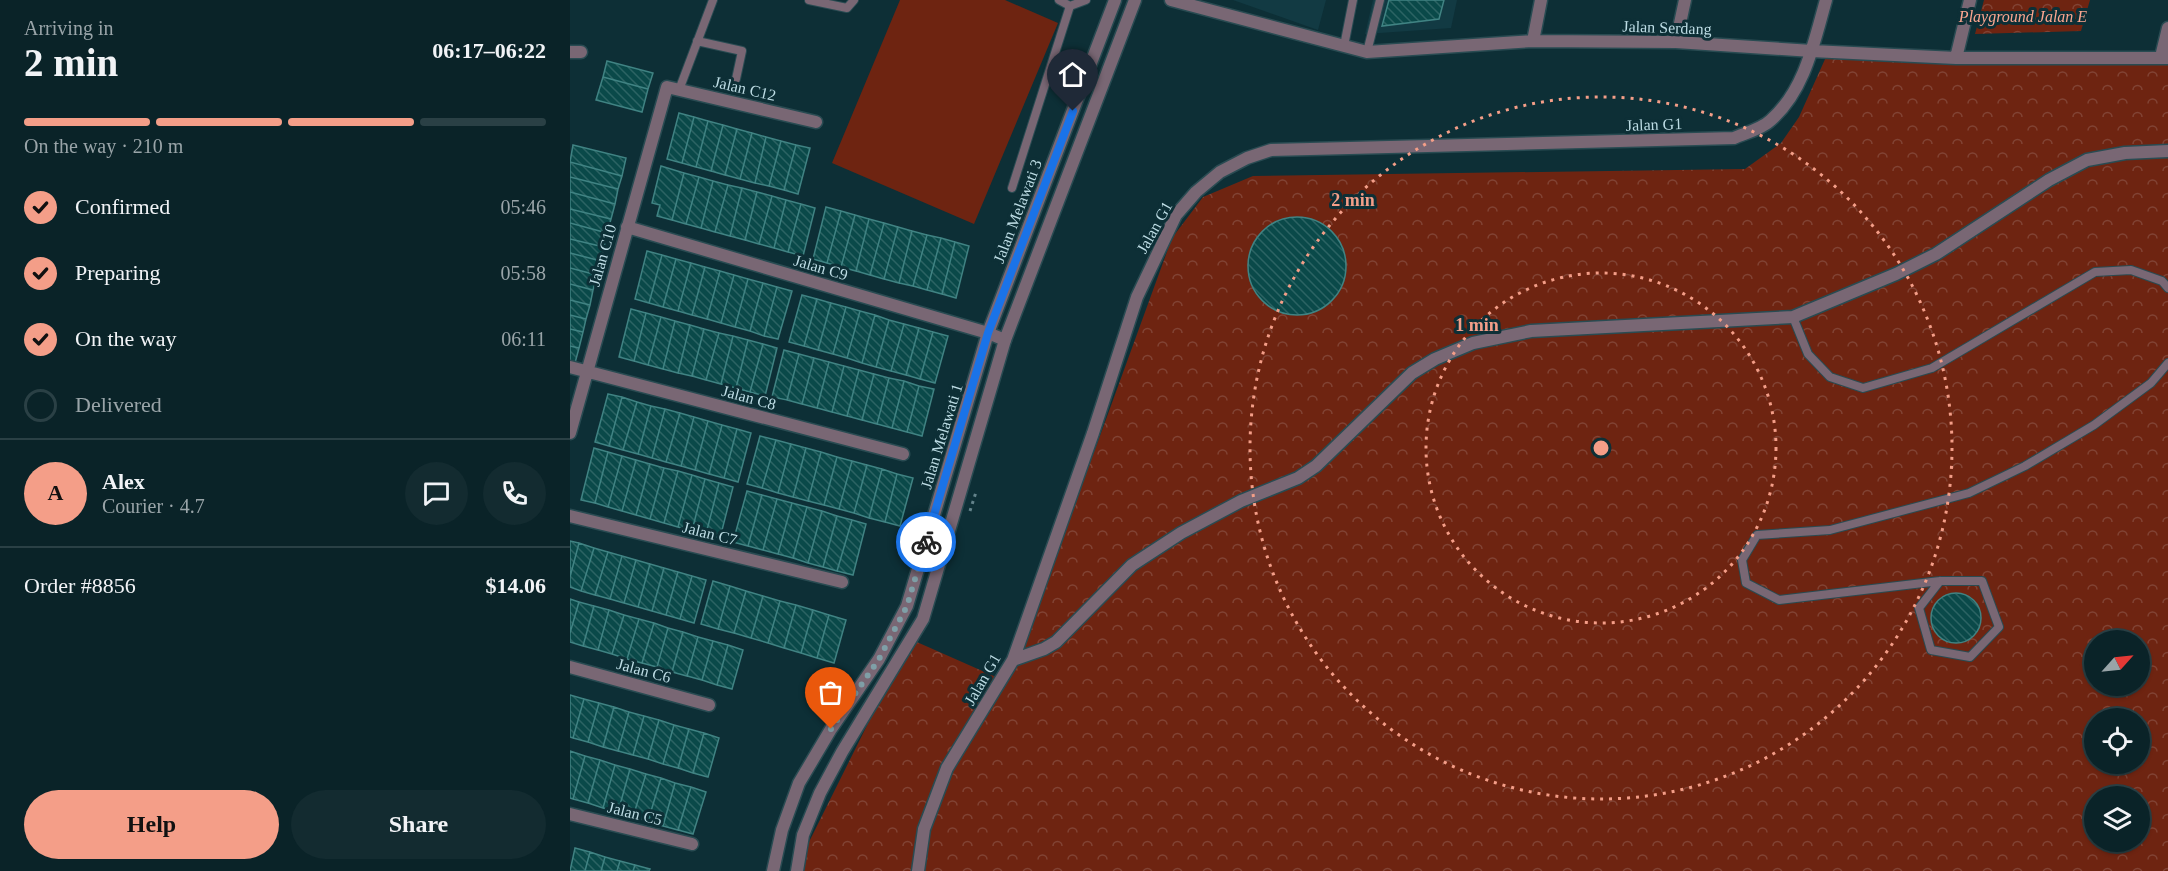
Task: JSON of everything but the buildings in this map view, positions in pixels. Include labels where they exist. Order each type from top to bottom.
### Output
[{"type":"street","name":"Jalan Melawati 3","points":[[988,333],[1115,0]]},
{"type":"street","name":"Jalan Melawati 1","points":[[797,871],[803,835],[820,794],[842,752],[923,620],[1005,340],[1135,0]]},
{"type":"street","name":"Jalan Serdang","points":[[1171,0],[1367,52],[1533,41],[1676,42],[1956,58],[2164,57]]},
{"type":"street","points":[[1533,41],[1541,0]]},
{"type":"street","points":[[1676,42],[1685,0]]},
{"type":"street","name":"Jalan G1","points":[[918,871],[924,829],[947,768],[1013,660],[1093,434],[1137,297],[1176,215],[1196,192],[1220,172],[1247,158],[1271,150],[1734,138],[1770,122],[1793,96],[1812,51],[1826,0]]},
{"type":"street","points":[[1956,58],[1970,0]]},
{"type":"street","points":[[2164,57],[2168,28]]},
{"type":"street","name":"Jalan C12","points":[[673,88],[816,122]]},
{"type":"street","name":"Jalan C10","points":[[570,433],[627,227],[673,88]]},
{"type":"street","points":[[1013,660],[1044,649],[1056,642],[1132,565],[1181,533],[1241,501],[1298,478],[1316,466],[1412,373],[1435,359],[1473,343],[1530,331],[1793,316],[1896,274],[1935,254],[2049,180],[2086,160],[2125,153],[2168,151]]},
{"type":"street","name":"Jalan C9","points":[[627,227],[988,333],[1005,340]]},
{"type":"street","name":"Jalan Melawati 1","points":[[773,871],[782,830],[799,783],[831,729],[879,659],[907,606],[988,333]]},
{"type":"street","name":"Jalan C8","points":[[570,367],[903,454]]},
{"type":"street","name":"Jalan C7","points":[[570,516],[842,582]]},
{"type":"street","name":"Jalan C6","points":[[570,667],[709,705]]},
{"type":"street","name":"Jalan C5","points":[[570,814],[692,844]]},
{"type":"lane","points":[[673,88],[697,41],[713,0]]},
{"type":"lane","points":[[809,0],[847,8],[854,0]]},
{"type":"lane","points":[[1059,0],[1070,6],[1086,0]]},
{"type":"lane","points":[[1344,46],[1353,0]]},
{"type":"lane","points":[[1367,52],[1380,0]]},
{"type":"lane","points":[[1012,188],[1070,6]]},
{"type":"lane","points":[[697,41],[741,51],[736,79]]},
{"type":"lane","points":[[1793,316],[1808,354],[1830,377],[1863,388],[1932,368],[2095,272],[2131,270],[2162,281],[2168,288]]},
{"type":"lane","points":[[1940,581],[1919,608],[1931,650],[1970,657],[1999,627],[1982,581],[1940,581],[1779,600],[1746,584],[1742,560],[1757,535],[1830,530],[1969,493],[2025,466],[2094,425],[2151,383],[2168,363]]},
{"type":"shaded area","points":[[1233,0],[1326,0],[1318,30]]},
{"type":"shaded area","points":[[1373,0],[1457,0],[1451,28],[1365,34]]},
{"type":"green space","points":[[900,0],[1005,0],[1058,23],[974,224],[832,163]]},
{"type":"green space","name":"Playground Jalan E","points":[[1984,0],[2090,0],[2081,31],[1975,34]]},
{"type":"green space","points":[[1826,57],[2168,58],[2168,871],[800,871],[800,860],[910,639],[996,677],[1026,626],[1097,444],[1172,238],[1203,197],[1253,176],[1745,169],[1781,143],[1799,117]]},
{"type":"way so far","points":[[831,729],[879,659],[907,606],[926,542]]},
{"type":"route","points":[[926,542],[988,333],[1073,111]]}]
